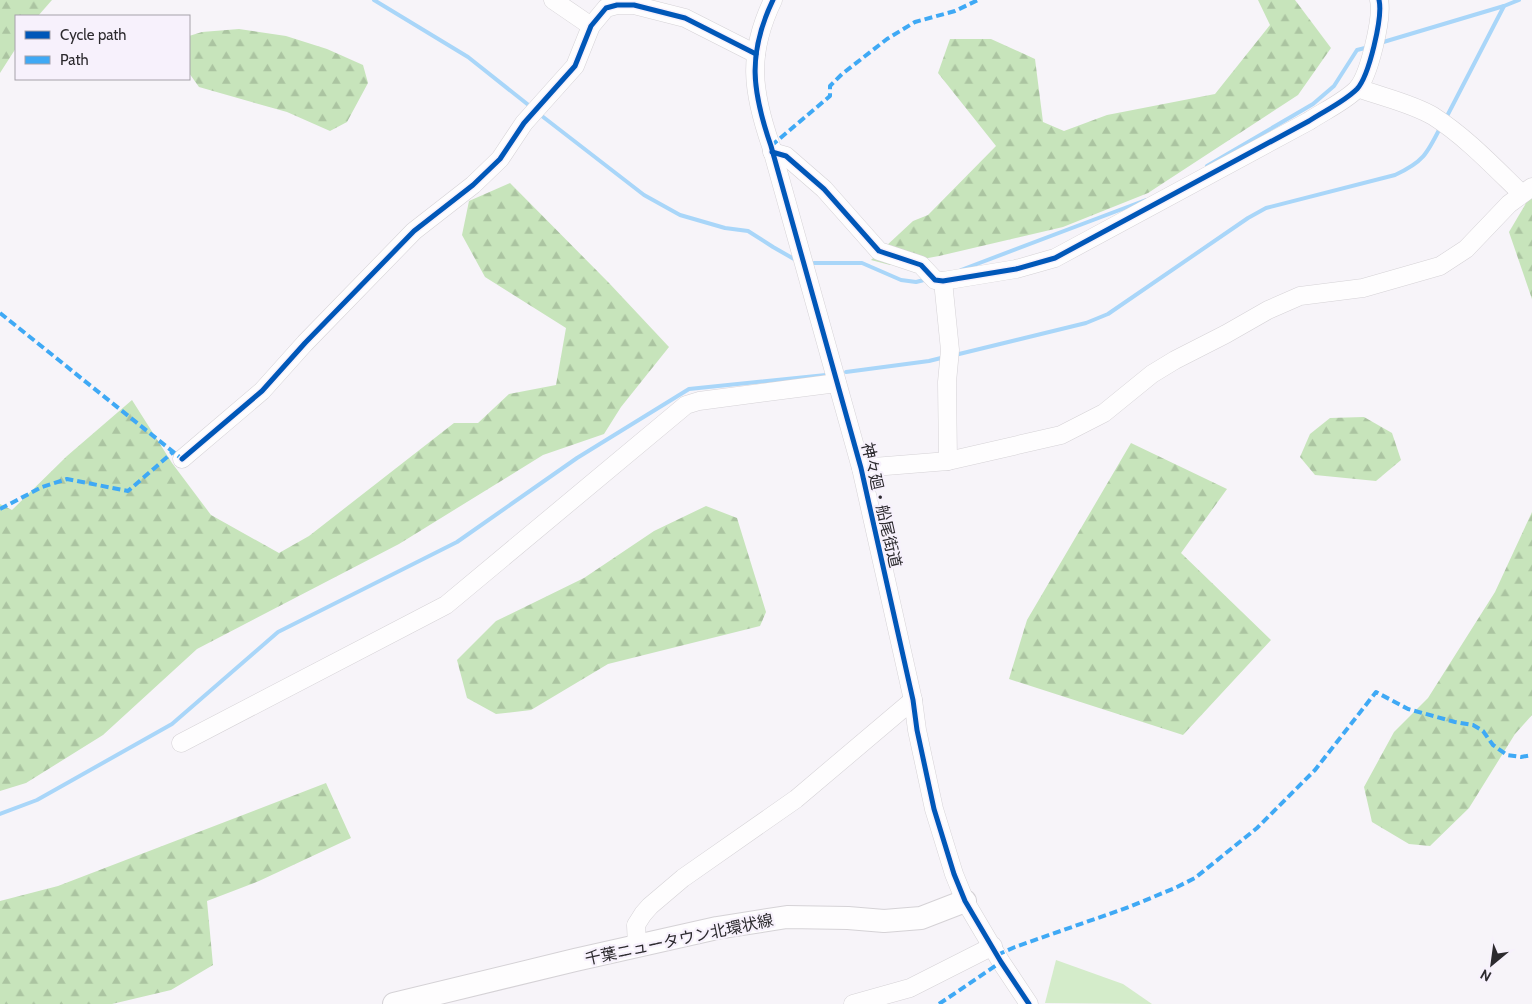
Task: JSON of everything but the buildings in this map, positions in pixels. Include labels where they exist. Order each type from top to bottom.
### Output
[{"type":"main road","name":"千葉ニュータウン北環状線","points":[[394,1004],[717,928],[787,917],[884,920],[921,918],[965,901]]},
{"type":"street","points":[[553,0],[591,26]]},
{"type":"street","name":"神々廻・船尾街道","points":[[773,0],[758,36],[755,83],[759,112],[861,468],[913,700],[917,730],[934,808],[946,850],[965,901],[1001,962],[1029,1004]]},
{"type":"street","points":[[935,277],[1016,269],[1055,258],[1309,121],[1343,100],[1358,88],[1365,75],[1376,36],[1379,0]]},
{"type":"street","points":[[182,460],[262,391],[305,343],[414,231],[473,185],[500,159],[524,124],[575,66],[591,26],[606,8],[617,5],[634,6],[685,18],[756,54]]},
{"type":"street","points":[[861,468],[948,461],[1061,435],[1104,413],[1152,374],[1175,360],[1268,310],[1300,296],[1363,288],[1440,266],[1466,249],[1509,204],[1527,190],[1443,123],[1422,110],[1358,88]]},
{"type":"street","points":[[772,152],[786,156],[824,189],[879,251],[921,265],[935,277],[950,350],[946,382],[948,461]]},
{"type":"street","points":[[181,743],[446,605],[686,406],[699,402],[836,378]]},
{"type":"street","points":[[636,946],[636,925],[650,906],[683,878],[796,799],[913,700]]},
{"type":"street","points":[[853,1004],[910,988],[993,946]]},
{"type":"green space","points":[[0,0],[52,0],[39,15],[15,15],[15,50],[0,73]]},
{"type":"green space","points":[[1258,0],[1295,0],[1331,48],[1298,95],[1148,193],[1063,227],[939,256],[890,265],[871,260],[913,221],[928,215],[996,146],[938,73],[950,39],[991,39],[1035,59],[1043,122],[1064,131],[1107,115],[1215,94],[1270,25]]},
{"type":"green space","points":[[239,29],[286,36],[327,49],[363,65],[368,83],[347,122],[330,131],[287,112],[199,87],[190,74],[190,36],[202,32]]},
{"type":"green space","points":[[510,183],[669,347],[621,407],[604,434],[543,455],[399,544],[197,649],[103,735],[26,783],[0,791],[0,504],[12,510],[67,456],[132,400],[172,463],[211,515],[279,553],[309,536],[454,423],[478,423],[509,394],[556,385],[566,328],[485,277],[462,235],[469,201]]},
{"type":"green space","points":[[1532,193],[1532,299],[1509,232]]},
{"type":"green space","points":[[1364,417],[1392,433],[1401,460],[1376,481],[1315,475],[1300,457],[1310,434],[1330,418]]},
{"type":"green space","points":[[1131,443],[1227,489],[1181,553],[1271,640],[1183,735],[1009,679],[1027,620]]},
{"type":"green space","points":[[706,506],[737,518],[766,612],[760,626],[608,664],[531,710],[496,714],[467,698],[457,660],[496,621],[584,578],[654,531]]},
{"type":"green space","points":[[1532,512],[1532,715],[1515,734],[1469,808],[1430,846],[1409,844],[1372,822],[1364,787],[1394,732],[1428,698],[1495,592]]},
{"type":"green space","points":[[326,783],[351,838],[259,881],[207,901],[213,965],[171,990],[112,1004],[0,1004],[0,901],[58,886]]},
{"type":"green space","points":[[1056,960],[1123,984],[1152,1004],[1045,1003]]},
{"type":"waterway","points":[[374,0],[468,57],[531,107]]},
{"type":"waterway","points":[[1380,43],[1519,0]]},
{"type":"waterway","points":[[1445,120],[1504,6]]},
{"type":"waterway","points":[[1207,166],[1313,104],[1334,86],[1357,50],[1369,47]]},
{"type":"waterway","points":[[538,113],[644,195],[680,215],[725,228],[748,231],[794,259]]},
{"type":"waterway","points":[[955,355],[1086,323],[1108,314],[1248,218],[1266,208],[1395,175],[1412,166],[1427,151],[1440,128]]},
{"type":"waterway","points":[[961,270],[1146,200]]},
{"type":"waterway","points":[[814,263],[862,263],[901,280],[916,282],[928,279]]},
{"type":"waterway","points":[[846,372],[929,361],[945,357]]},
{"type":"waterway","points":[[0,814],[37,800],[172,724],[278,632],[457,542],[577,458],[689,389],[826,375]]},
{"type":"marked path","points":[[771,146],[830,96],[830,86],[842,74],[887,39],[915,22],[955,11],[978,0]]},
{"type":"marked path","points":[[0,313],[182,459]]},
{"type":"marked path","points":[[0,509],[42,487],[67,479],[128,491],[173,452]]},
{"type":"marked path","points":[[997,955],[1129,907],[1195,878],[1257,828],[1315,770],[1376,692],[1408,709],[1473,725],[1483,731],[1493,745],[1507,755],[1521,757],[1532,755]]},
{"type":"marked path","points":[[939,1004],[1001,962]]},
{"type":"cycle path","points":[[773,0],[759,38],[756,55],[756,90],[861,468],[913,700],[917,730],[934,809],[954,874],[965,901],[1001,962],[1029,1004]]},
{"type":"cycle path","points":[[772,152],[786,156],[824,189],[879,251],[921,265],[935,280],[943,281],[1016,269],[1055,258],[1309,121],[1346,98],[1357,89],[1366,72],[1377,32],[1379,0]]},
{"type":"cycle path","points":[[182,459],[262,391],[305,343],[414,231],[473,185],[500,159],[524,123],[575,66],[591,26],[606,8],[617,5],[634,5],[685,18],[756,54]]}]
